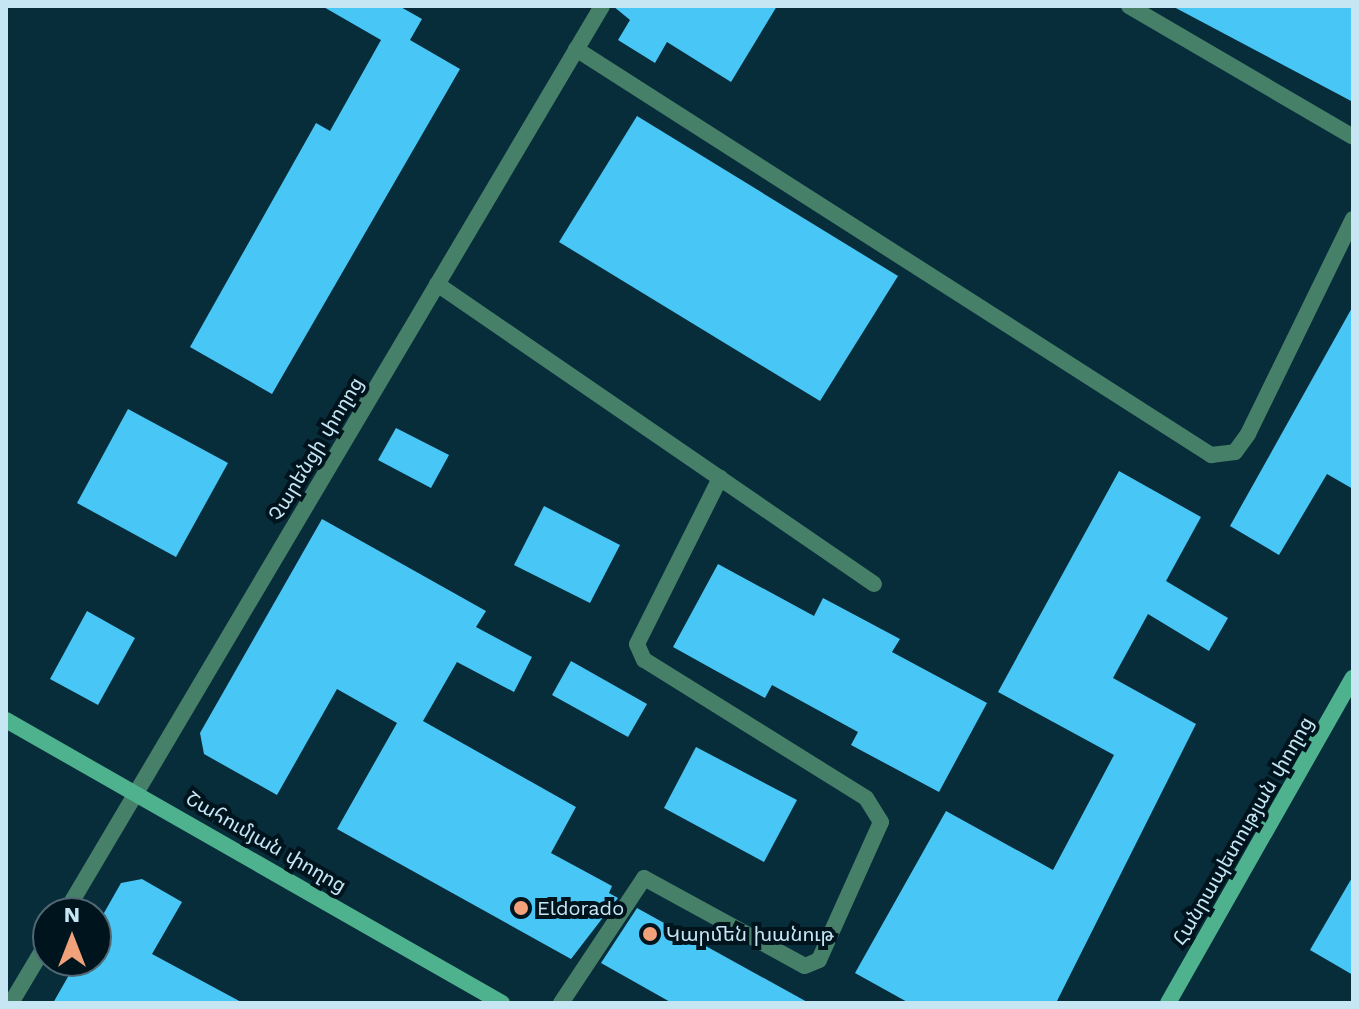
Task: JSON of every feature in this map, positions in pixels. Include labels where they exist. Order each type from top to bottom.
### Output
[{"type":"street","name":"Չարենցի փողոց","points":[[74,897],[602,6]]},
{"type":"street","points":[[1129,6],[1353,137]]},
{"type":"street","points":[[576,49],[1211,455],[1235,452],[1248,434],[1353,219]]},
{"type":"street","points":[[437,284],[874,584]]},
{"type":"street","points":[[561,1003],[644,878],[805,966],[819,960],[881,822],[866,798],[644,660],[637,644],[720,478]]},
{"type":"street","name":"Հանրապետության փողոց","points":[[1168,1003],[1353,678]]},
{"type":"street","name":"Շահումյան փողոց","points":[[6,720],[138,790],[502,1003]]},
{"type":"street","points":[[11,1003],[32,968]]},
{"type":"building","points":[[322,6],[399,6],[422,19],[410,40],[460,69],[272,394],[190,347],[316,123],[330,131],[381,40]]},
{"type":"building","points":[[613,6],[777,6],[731,82],[667,42],[655,63],[618,40],[630,20]]},
{"type":"building","points":[[1172,6],[1353,6],[1353,102]]},
{"type":"building","points":[[637,116],[898,276],[820,401],[559,242]]},
{"type":"building","points":[[1353,306],[1353,489],[1327,474],[1279,555],[1230,526]]},
{"type":"building","points":[[128,409],[228,463],[176,557],[77,503]]},
{"type":"building","points":[[396,428],[449,455],[431,488],[378,460]]},
{"type":"building","points":[[1119,471],[1201,517],[1166,581],[1228,618],[1209,651],[1148,614],[1113,678],[1196,724],[1056,1003],[909,1003],[855,973],[946,811],[1053,870],[1114,755],[998,692]]},
{"type":"building","points":[[544,506],[620,545],[590,603],[514,565]]},
{"type":"building","points":[[322,519],[486,611],[476,627],[532,657],[514,692],[457,662],[423,721],[576,807],[551,853],[612,886],[609,893],[618,898],[571,959],[337,829],[397,723],[337,689],[277,795],[204,754],[200,733]]},
{"type":"building","points":[[718,564],[814,616],[823,598],[900,639],[892,652],[987,703],[939,792],[851,745],[858,732],[772,685],[765,698],[673,647]]},
{"type":"building","points":[[87,611],[135,638],[98,705],[50,679]]},
{"type":"building","points":[[571,661],[647,704],[628,737],[552,695]]},
{"type":"building","points":[[696,747],[797,800],[764,862],[664,808]]},
{"type":"building","points":[[1353,876],[1353,975],[1310,950]]},
{"type":"building","points":[[142,879],[182,902],[152,954],[243,1003],[53,1003],[68,977],[112,977],[112,899],[121,883]]},
{"type":"building","name":"Կարմեն խանութ","points":[[637,908],[809,1003],[672,1003],[601,963]]},
{"type":"place","name":"Eldorado","points":[[521,908]]},
{"type":"place","name":"Կարմեն խանութ","points":[[650,934]]}]
